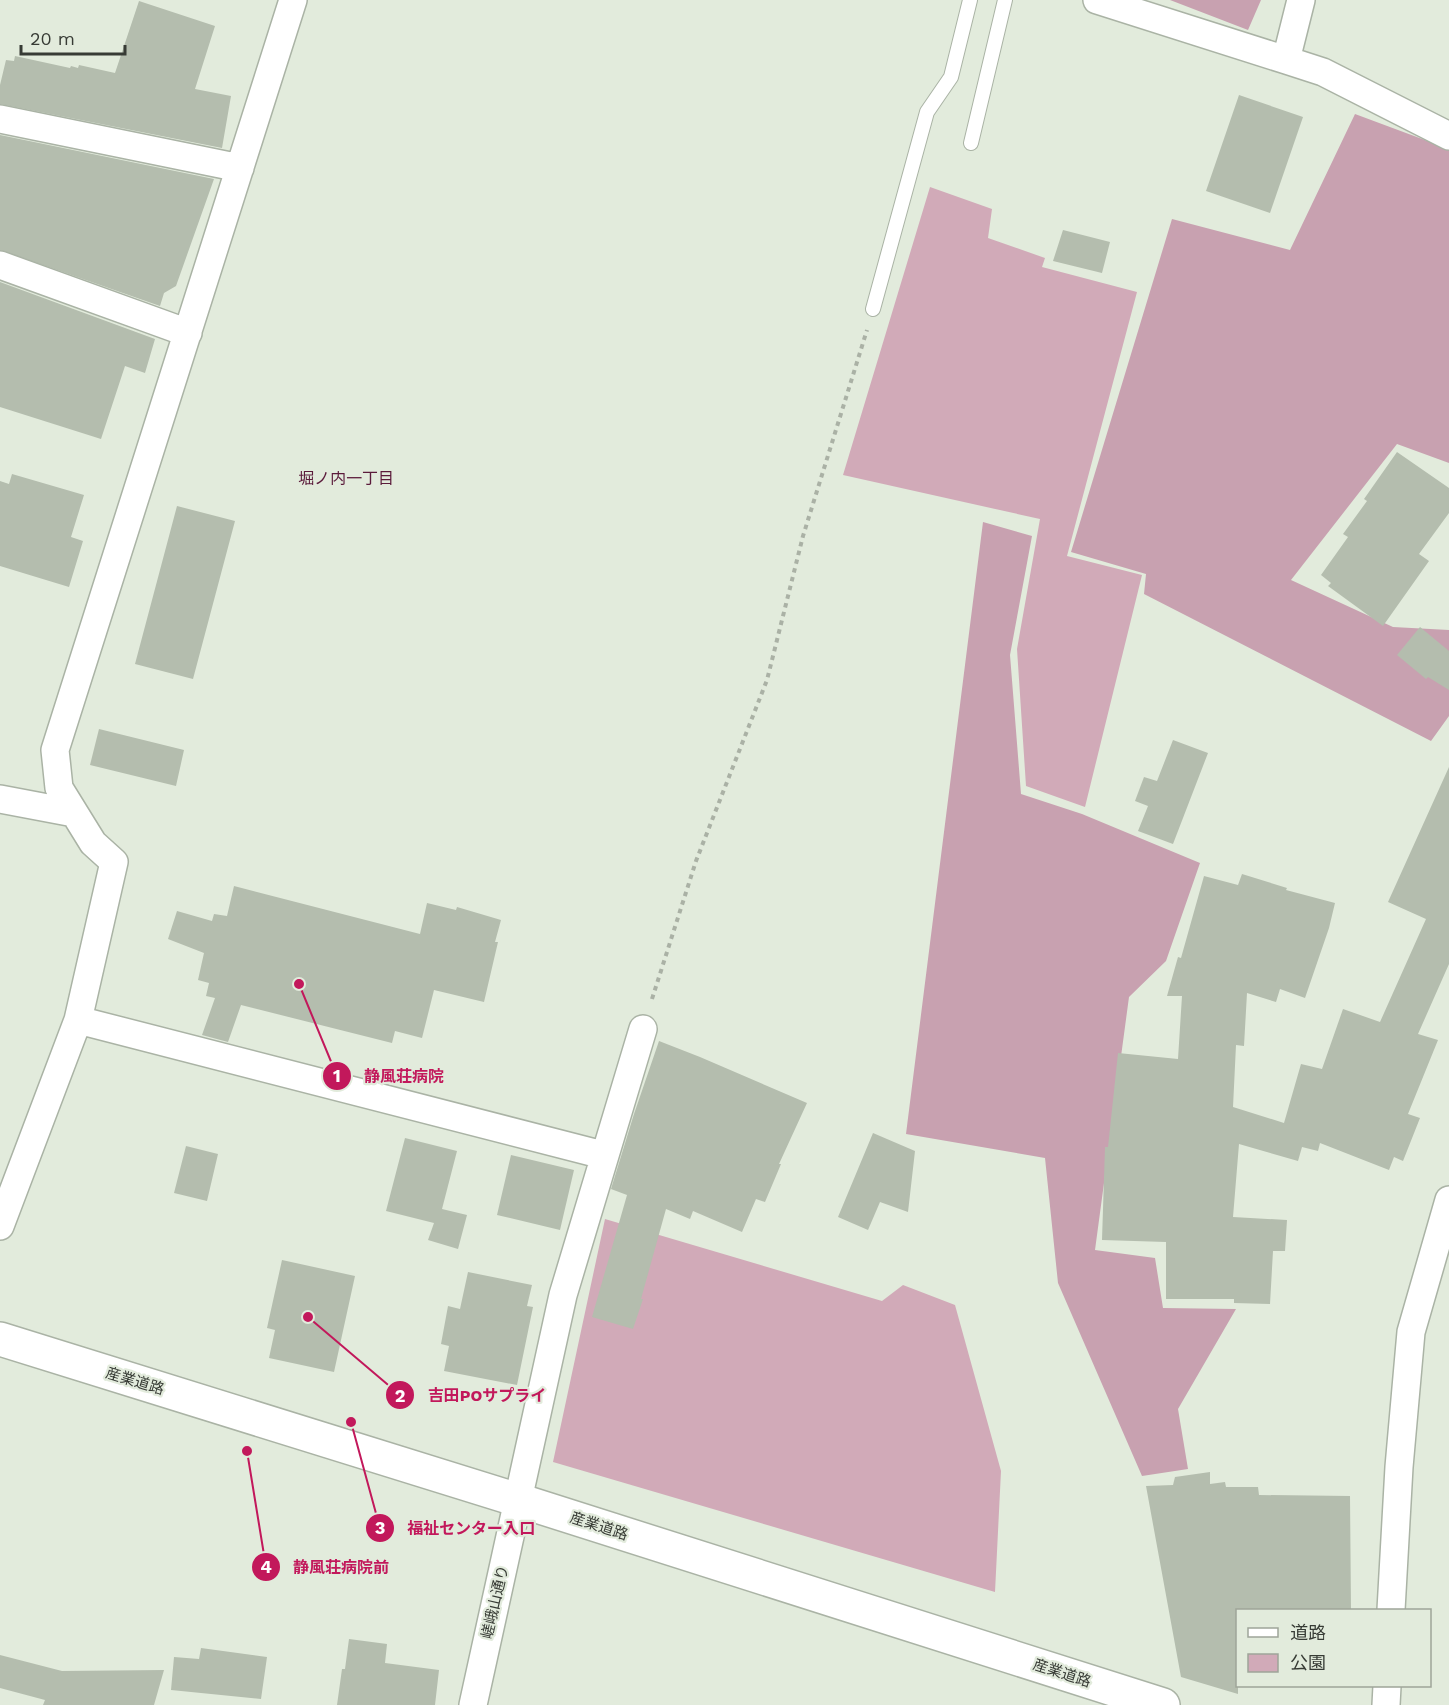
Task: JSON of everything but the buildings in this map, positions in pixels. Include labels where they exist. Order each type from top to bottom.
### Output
[{"type":"street","points":[[0,1226],[78,1020],[114,861],[93,843],[59,788],[55,750],[293,0]]},
{"type":"street","points":[[1097,0],[1323,72],[1449,136]]},
{"type":"street","points":[[1286,60],[1301,0]]},
{"type":"street","points":[[0,118],[240,168]]},
{"type":"street","points":[[0,265],[188,333]]},
{"type":"street","points":[[0,799],[74,813]]},
{"type":"street","points":[[78,1020],[603,1155]]},
{"type":"street","name":"嵯峨山通り","points":[[473,1705],[563,1296],[603,1155],[643,1029]]},
{"type":"street","points":[[1391,1609],[1399,1467],[1411,1332],[1449,1200]]},
{"type":"street","name":"産業道路","points":[[0,1339],[518,1500],[1162,1705]]},
{"type":"street","points":[[1386,1705],[1387,1687]]},
{"type":"lane","points":[[873,309],[927,112],[951,77],[970,0]]},
{"type":"lane","points":[[971,143],[1005,0]]},
{"type":"path","points":[[643,1029],[696,861],[767,680],[803,536],[873,309]]},
{"type":"green space","points":[[930,187],[992,209],[988,238],[1045,258],[1042,267],[1137,292],[1067,556],[1142,575],[1085,807],[1026,786],[1017,649],[1040,519],[843,475]]},
{"type":"green space","points":[[605,1219],[882,1301],[903,1285],[955,1305],[1001,1471],[995,1592],[553,1462]]},
{"type":"shaded area","points":[[1170,0],[1261,0],[1248,30]]},
{"type":"shaded area","points":[[1355,114],[1449,149],[1449,463],[1397,444],[1291,580],[1393,627],[1449,630],[1449,716],[1431,741],[1144,594],[1146,574],[1071,552],[1172,219],[1290,250]]},
{"type":"shaded area","points":[[983,522],[1032,536],[1010,655],[1021,794],[1082,814],[1200,863],[1166,961],[1129,997],[1095,1250],[1155,1258],[1163,1308],[1236,1309],[1178,1409],[1188,1469],[1142,1476],[1058,1283],[1045,1158],[906,1134]]},
{"type":"place","name":"静風荘病院","points":[[299,984]]},
{"type":"place","name":"吉田POサプライ","points":[[308,1317]]},
{"type":"place","name":"福祉センター入口","points":[[351,1422]]},
{"type":"place","name":"静風荘病院前","points":[[247,1451]]},
{"type":"district","name":"堀ノ内一丁目","points":[[346,478]]}]
